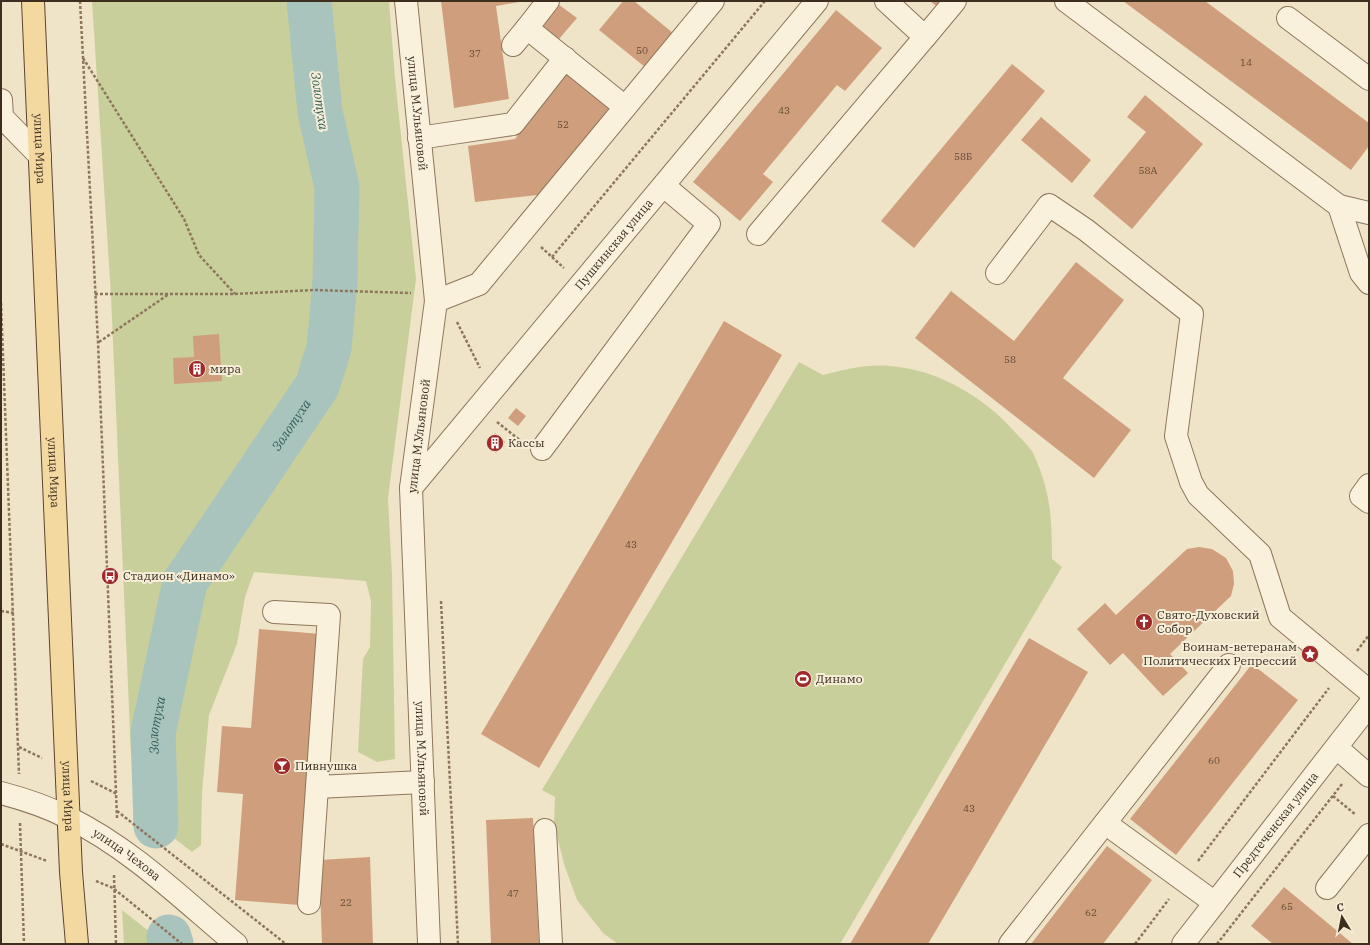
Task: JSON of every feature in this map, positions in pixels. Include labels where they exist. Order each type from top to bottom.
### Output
[{"type":"main road","name":"улица Мира","points":[[33,1],[77,944]]},
{"type":"street","name":"улица М.Ульяновой","points":[[406,1],[436,301],[411,488],[429,944]]},
{"type":"street","points":[[513,45],[548,1]]},
{"type":"street","points":[[436,301],[479,284],[713,1]]},
{"type":"street","name":"Пушкинская улица","points":[[411,488],[582,285],[817,1]]},
{"type":"street","points":[[886,1],[925,37]]},
{"type":"street","points":[[758,234],[955,1]]},
{"type":"street","points":[[1066,1],[1339,206],[1369,213]]},
{"type":"street","points":[[1288,18],[1369,79]]},
{"type":"street","points":[[527,28],[625,107]]},
{"type":"street","points":[[419,138],[513,124],[565,58]]},
{"type":"street","points":[[1,100],[2,117],[40,156]]},
{"type":"street","points":[[534,447],[709,224],[664,186]]},
{"type":"street","points":[[997,273],[1049,205],[1086,230],[1192,314],[1176,436],[1191,482],[1198,495],[1260,554],[1280,617],[1369,691]]},
{"type":"street","points":[[1339,206],[1361,273],[1369,283]]},
{"type":"street","points":[[1369,485],[1361,496],[1369,502]]},
{"type":"street","points":[[274,612],[329,615],[309,903]]},
{"type":"street","points":[[1010,944],[1229,665]]},
{"type":"street","name":"Предтеченская улица","points":[[1186,943],[1215,903],[1369,705]]},
{"type":"street","points":[[1337,748],[1363,771]]},
{"type":"street","points":[[317,787],[423,782]]},
{"type":"street","name":"улица Чехова","points":[[10,795],[70,818],[124,852],[236,944]]},
{"type":"street","points":[[1105,823],[1215,903]]},
{"type":"street","points":[[545,830],[551,944]]},
{"type":"street","points":[[1327,888],[1369,836]]},
{"type":"path","points":[[80,1],[98,342],[118,811],[124,852],[113,888],[116,944]]},
{"type":"path","points":[[552,257],[765,1]]},
{"type":"path","points":[[83,58],[184,219],[199,254],[235,294]]},
{"type":"path","points":[[522,232],[582,285]]},
{"type":"path","points":[[95,294],[235,294],[314,290],[356,290]]},
{"type":"path","points":[[98,342],[169,294]]},
{"type":"path","points":[[1,304],[14,613],[10,795],[20,850],[24,944]]},
{"type":"path","points":[[493,419],[534,447]]},
{"type":"path","points":[[1,611],[14,613]]},
{"type":"path","points":[[1135,944],[1369,635]]},
{"type":"path","points":[[1216,944],[1334,796],[1363,771]]},
{"type":"path","points":[[1334,796],[1357,816]]},
{"type":"path","points":[[118,811],[286,944]]},
{"type":"path","points":[[1,844],[20,850]]},
{"type":"path","points":[[113,888],[182,944]]},
{"type":"green space","points":[[92,1],[389,1],[395,78],[416,279],[388,498],[392,575],[395,759],[377,762],[358,752],[363,659],[370,647],[371,601],[366,581],[254,572],[245,597],[237,644],[209,715],[202,792],[201,845],[192,852],[142,814],[131,755],[111,296]]},
{"type":"green space","name":"Динамо","points":[[799,362],[823,375],[872,366],[906,368],[940,378],[957,386],[987,406],[1001,417],[1030,448],[1034,455],[1040,469],[1047,494],[1052,531],[1052,559],[1062,567],[840,944],[618,944],[603,933],[577,900],[564,864],[554,824],[555,797],[542,790]]},
{"type":"green space","points":[[122,910],[165,944],[124,944]]},
{"type":"building","points":[[441,1],[525,1],[496,6],[509,99],[454,108]]},
{"type":"building","points":[[623,1],[634,1],[673,33],[645,67],[599,30]]},
{"type":"building","points":[[930,1],[946,1],[940,9]]},
{"type":"building","points":[[1123,1],[1205,1],[1369,123],[1369,146],[1351,170]]},
{"type":"building","points":[[558,4],[577,18],[559,39],[541,25]]},
{"type":"building","points":[[836,10],[882,48],[845,91],[837,85],[763,174],[773,182],[740,221],[693,182]]},
{"type":"building","points":[[1012,64],[1045,91],[914,248],[881,221]]},
{"type":"building","points":[[568,72],[613,109],[538,195],[475,202],[468,146],[515,139]]},
{"type":"building","points":[[1145,95],[1203,144],[1132,229],[1093,196],[1146,132],[1127,117]]},
{"type":"building","points":[[1041,117],[1091,160],[1072,183],[1021,140]]},
{"type":"building","points":[[1076,262],[1124,300],[1063,378],[1131,430],[1094,478],[915,338],[951,291],[1014,341]]},
{"type":"building","points":[[724,321],[782,355],[539,768],[481,734]]},
{"type":"building","name":"мира","points":[[219,334],[222,381],[174,384],[173,358],[194,357],[193,336]]},
{"type":"building","name":"Кассы","points":[[516,408],[526,416],[518,426],[508,418]]},
{"type":"building","name":"Кассы","points":[[495,433],[505,442],[496,453],[486,444]]},
{"type":"building","name":"Свято-Духовский Собор","points":[[1199,547],[1212,549],[1226,558],[1233,571],[1234,584],[1231,596],[1170,654],[1188,673],[1163,696],[1123,653],[1110,665],[1077,629],[1105,603],[1116,615],[1187,549]]},
{"type":"building","points":[[259,629],[321,634],[299,905],[235,900],[243,794],[217,792],[222,726],[251,728]]},
{"type":"building","points":[[1029,638],[1088,672],[928,944],[850,944]]},
{"type":"building","points":[[1252,664],[1298,700],[1176,855],[1130,819]]},
{"type":"building","points":[[533,818],[539,944],[491,944],[486,820]]},
{"type":"building","points":[[1107,846],[1152,880],[1103,944],[1031,944]]},
{"type":"building","points":[[370,857],[373,944],[322,944],[319,860]]},
{"type":"building","points":[[1284,887],[1353,944],[1273,944],[1251,926]]},
{"type":"waterway","name":"Золотуха","points":[[156,826],[153,733],[185,582],[317,386],[329,348],[335,281],[337,187],[320,112],[309,1]]},
{"type":"waterway","name":"Золотуха","points":[[169,937],[171,944]]},
{"type":"place","name":"мира","points":[[197,369]]},
{"type":"place","name":"Кассы","points":[[495,443]]},
{"type":"place","name":"Стадион «Динамо»","points":[[110,576]]},
{"type":"place","name":"Свято-Духовский Собор","points":[[1144,622]]},
{"type":"place","name":"Воинам-ветеранам Политических Репрессий","points":[[1310,654]]},
{"type":"place","name":"Динамо","points":[[803,679]]},
{"type":"place","name":"Пивнушка","points":[[282,766]]}]
